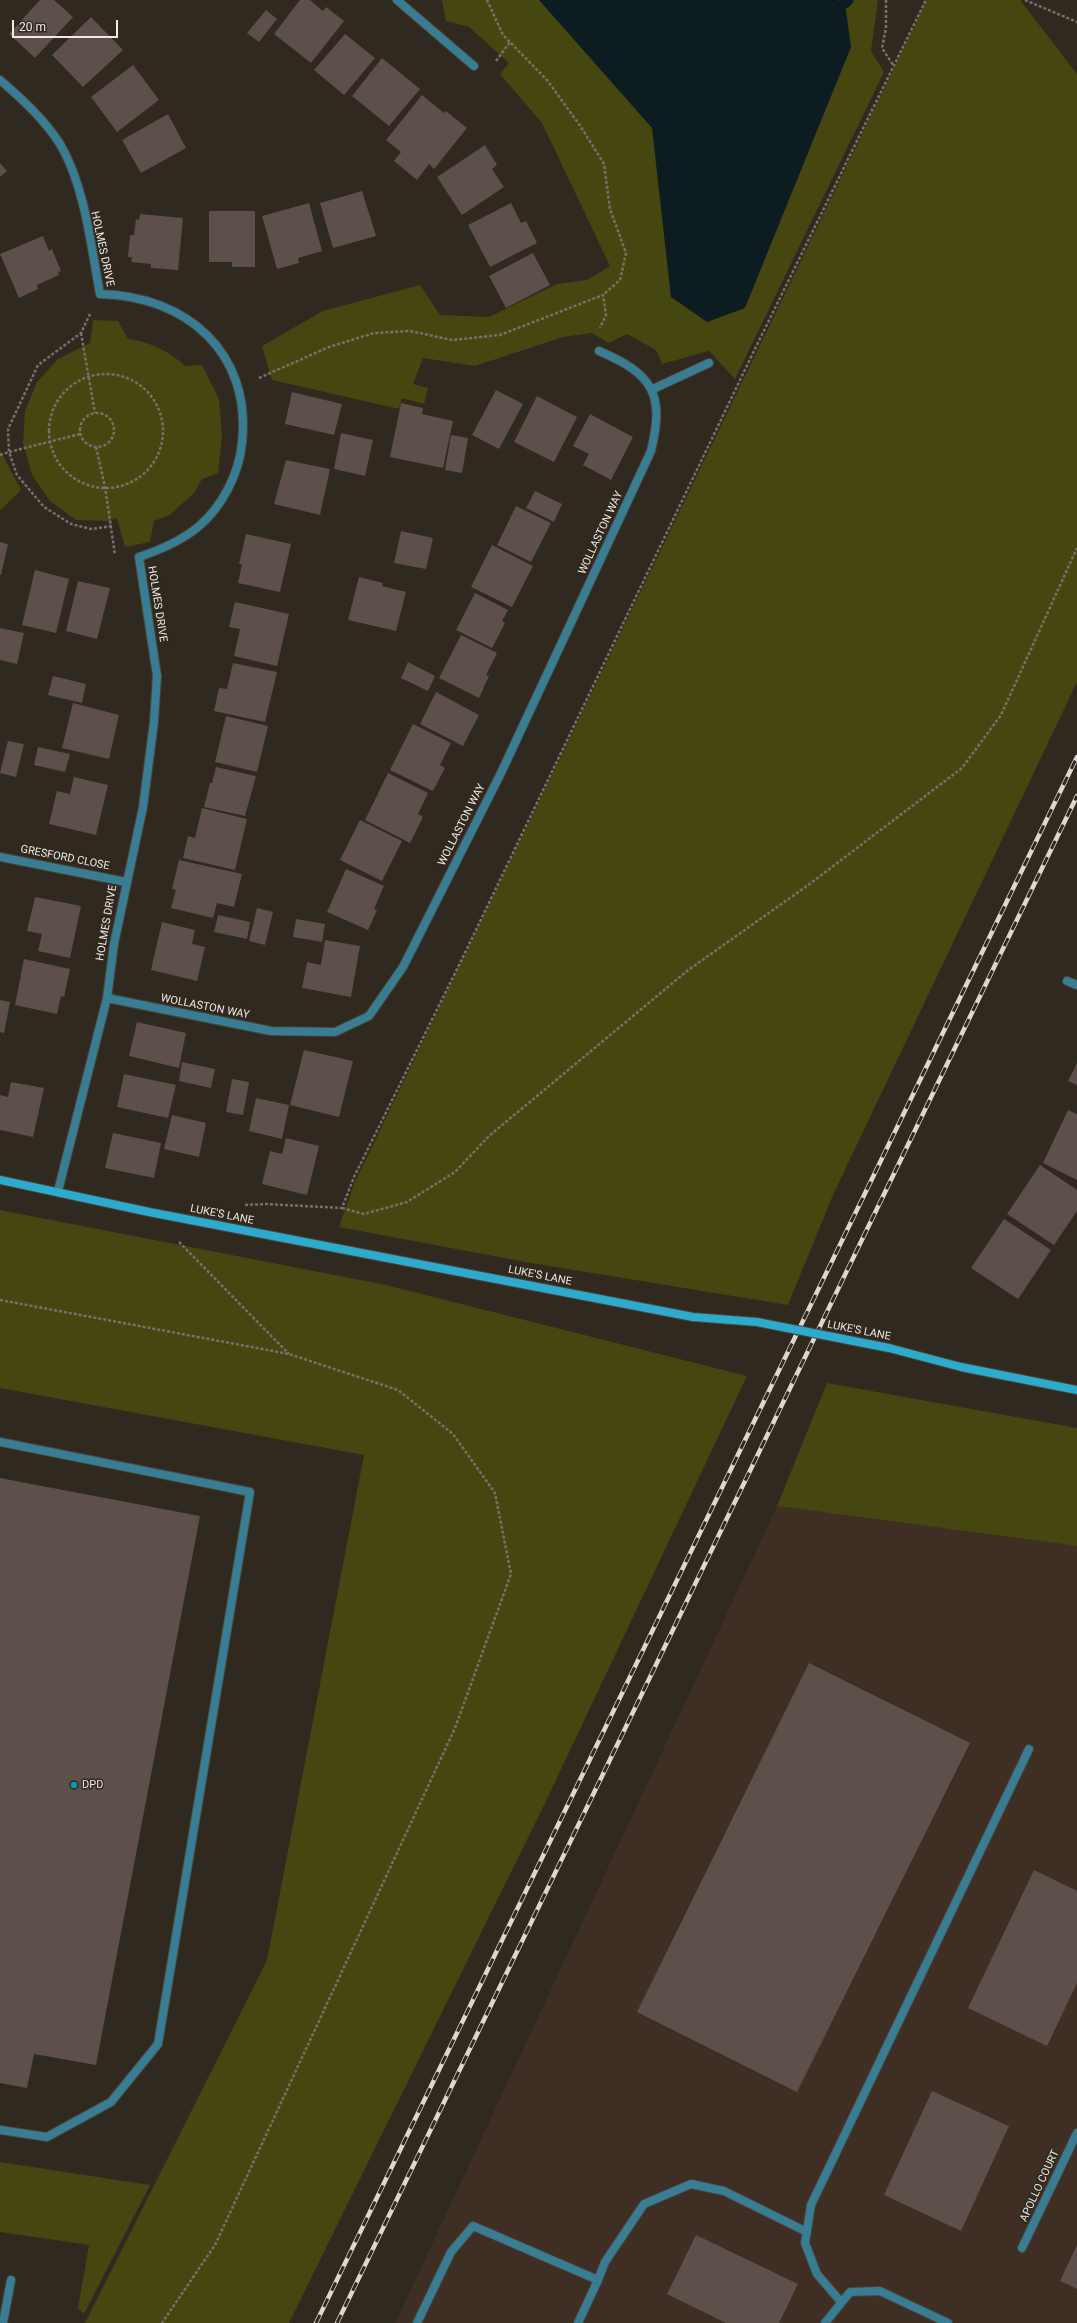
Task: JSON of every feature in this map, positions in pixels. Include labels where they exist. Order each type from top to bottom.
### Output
[{"type":"street","points":[[402,2],[474,66]]},
{"type":"street","name":"HOLMES DRIVE","points":[[0,80],[21,97],[43,121],[60,145],[71,168],[87,225],[100,294],[123,295],[148,300],[170,309],[191,321],[206,334],[222,353],[232,369],[243,408],[241,454],[225,493],[198,527],[175,542],[139,557],[157,676],[154,722],[143,807],[114,944],[107,998],[58,1191]]},
{"type":"street","name":"WOLLASTON WAY","points":[[107,998],[272,1031],[335,1032],[369,1016],[403,967],[501,772],[651,452],[656,432],[657,411],[652,390],[643,376],[627,364],[599,351]]},
{"type":"street","points":[[652,390],[709,363]]},
{"type":"street","name":"GRESFORD CLOSE","points":[[0,857],[126,882]]},
{"type":"street","points":[[1067,981],[1077,985]]},
{"type":"street","name":"LUKE'S LANE","points":[[0,1180],[58,1191],[149,1212],[693,1317],[757,1322],[889,1348],[961,1367],[1077,1390]]},
{"type":"street","points":[[0,1442],[250,1492],[158,2044],[111,2102],[47,2137],[0,2130]]},
{"type":"street","points":[[841,2302],[818,2274],[805,2243],[811,2205],[1029,1748]]},
{"type":"street","name":"APOLLO COURT","points":[[1022,2248],[1077,2133]]},
{"type":"street","points":[[578,2323],[605,2262],[644,2204],[691,2184],[724,2191],[807,2232]]},
{"type":"street","points":[[417,2323],[451,2252],[473,2226],[598,2280]]},
{"type":"street","points":[[3,2323],[11,2280]]},
{"type":"street","points":[[825,2323],[850,2292],[880,2291],[948,2323]]},
{"type":"path","points":[[238,388],[284,365],[329,347],[374,333],[410,331],[452,340],[500,334],[603,295],[620,280],[626,253],[610,209],[604,164],[581,127],[547,80],[503,35],[487,0]]},
{"type":"path","points":[[886,0],[886,28],[882,48],[894,66]]},
{"type":"path","points":[[342,1208],[354,1177],[462,959],[733,394],[926,0]]},
{"type":"path","points":[[1025,0],[1077,22]]},
{"type":"path","points":[[100,294],[81,333],[38,365],[8,429],[9,452],[17,475],[44,507],[71,524],[91,529],[112,526]]},
{"type":"path","points":[[597,334],[606,315],[603,295]]},
{"type":"path","points":[[81,333],[90,376],[95,413]]},
{"type":"path","points":[[109,373],[127,377],[143,387],[156,401],[162,419],[163,438],[158,456],[147,471],[132,482],[114,488],[95,486],[77,480],[63,468],[53,451],[51,442],[50,434],[52,415],[60,398],[73,384],[90,376],[109,373]]},
{"type":"path","points":[[95,413],[106,415],[110,419],[114,429],[111,440],[107,444],[96,448],[86,443],[80,434],[81,423],[85,418],[95,413]]},
{"type":"path","points":[[0,455],[80,434]]},
{"type":"path","points":[[96,448],[112,526],[115,558]]},
{"type":"path","points":[[243,1206],[266,1204],[342,1208],[364,1214],[407,1202],[454,1172],[489,1136],[687,971],[811,883],[962,768],[1001,715],[1077,548]]},
{"type":"path","points":[[177,1240],[289,1354]]},
{"type":"path","points":[[0,1300],[289,1354],[398,1390],[453,1434],[495,1493],[511,1574],[455,1728],[219,2238],[162,2323]]},
{"type":"shaded area","points":[[442,0],[878,0],[871,51],[884,72],[735,379],[709,351],[662,364],[656,350],[627,334],[609,343],[592,333],[563,337],[475,366],[423,358],[413,384],[428,388],[424,404],[402,398],[399,409],[272,380],[262,346],[323,311],[420,285],[440,315],[489,317],[557,284],[587,280],[610,266],[542,123],[500,74],[509,63],[469,27],[446,21]]},
{"type":"shaded area","points":[[539,0],[838,0],[845,3],[851,47],[745,308],[707,322],[671,297],[652,128]]},
{"type":"shaded area","points":[[927,0],[1020,0],[1077,74],[1077,682],[833,1195],[788,1305],[531,1263],[339,1227],[354,1184]]},
{"type":"shaded area","points":[[93,320],[118,321],[128,339],[144,342],[165,351],[185,366],[202,365],[219,399],[222,436],[218,473],[202,479],[194,493],[170,515],[154,521],[150,542],[125,547],[117,518],[108,521],[76,520],[50,501],[32,475],[23,443],[25,411],[37,382],[58,359],[90,343]]},
{"type":"shaded area","points":[[0,450],[21,490],[0,511]]},
{"type":"shaded area","points":[[0,1210],[386,1285],[747,1376],[547,1799],[289,2323],[85,2323],[267,1960],[364,1455],[0,1388]]},
{"type":"shaded area","points":[[827,1383],[1077,1428],[1077,1546],[777,1506]]},
{"type":"shaded area","points":[[777,1506],[1077,1546],[1077,2323],[395,2323]]},
{"type":"shaded area","points":[[0,2162],[150,2185],[84,2314],[78,2308],[89,2245],[0,2232]]},
{"type":"building","points":[[40,0],[54,0],[73,17],[35,58],[9,34]]},
{"type":"building","points":[[300,0],[310,0],[323,11],[326,7],[344,21],[311,63],[274,34]]},
{"type":"building","points":[[266,10],[277,19],[259,42],[247,33]]},
{"type":"building","points":[[91,17],[123,50],[83,87],[52,55]]},
{"type":"building","points":[[345,34],[375,58],[344,95],[314,70]]},
{"type":"building","points":[[382,58],[420,89],[389,126],[352,96]]},
{"type":"building","points":[[133,65],[159,100],[117,132],[91,97]]},
{"type":"building","points":[[422,95],[444,113],[446,111],[467,128],[434,169],[429,164],[417,180],[394,161],[401,152],[386,140]]},
{"type":"building","points":[[168,114],[186,148],[141,173],[122,140]]},
{"type":"building","points":[[485,145],[497,165],[492,169],[504,187],[462,215],[437,177]]},
{"type":"building","points":[[0,163],[7,171],[0,177]]},
{"type":"building","points":[[362,191],[376,236],[333,248],[320,203]]},
{"type":"building","points":[[309,203],[322,251],[298,258],[299,263],[277,269],[262,216]]},
{"type":"building","points":[[511,203],[521,223],[526,221],[537,243],[490,267],[468,225]]},
{"type":"building","points":[[209,211],[255,211],[255,267],[232,267],[232,262],[209,262]]},
{"type":"building","points":[[140,214],[183,218],[178,270],[151,268],[151,264],[131,262],[132,257],[128,257],[130,235],[134,235],[136,219],[139,220]]},
{"type":"building","points":[[43,236],[49,251],[52,249],[61,271],[58,272],[59,275],[37,285],[38,289],[19,298],[0,254]]},
{"type":"building","points":[[533,253],[550,285],[506,308],[489,276]]},
{"type":"building","points":[[496,390],[523,404],[499,449],[472,435]]},
{"type":"building","points":[[292,392],[342,404],[334,435],[285,424]]},
{"type":"building","points":[[537,396],[577,417],[554,462],[514,442]]},
{"type":"building","points":[[401,403],[423,408],[422,414],[453,421],[443,468],[390,457]]},
{"type":"building","points":[[590,414],[633,437],[611,480],[583,465],[589,454],[573,446]]},
{"type":"building","points":[[341,433],[373,440],[365,476],[334,469]]},
{"type":"building","points":[[451,435],[468,438],[462,473],[445,470]]},
{"type":"building","points":[[286,460],[330,469],[320,515],[274,504]]},
{"type":"building","points":[[535,491],[562,504],[554,522],[526,508]]},
{"type":"building","points":[[516,506],[551,523],[531,562],[497,545]]},
{"type":"building","points":[[401,531],[433,538],[426,569],[394,563]]},
{"type":"building","points":[[246,534],[291,544],[280,592],[238,583],[242,564],[239,564]]},
{"type":"building","points":[[0,542],[8,544],[1,575],[0,575]]},
{"type":"building","points":[[492,545],[533,566],[512,607],[471,587]]},
{"type":"building","points":[[35,570],[69,579],[56,633],[22,625]]},
{"type":"building","points":[[359,577],[383,583],[382,586],[406,592],[396,631],[348,620]]},
{"type":"building","points":[[78,581],[110,588],[97,639],[66,631]]},
{"type":"building","points":[[475,593],[508,610],[502,621],[505,623],[492,648],[456,630]]},
{"type":"building","points":[[235,602],[289,614],[277,666],[234,656],[240,629],[229,627]]},
{"type":"building","points":[[0,628],[24,633],[17,664],[0,660]]},
{"type":"building","points":[[461,635],[497,653],[486,675],[489,676],[479,698],[439,678]]},
{"type":"building","points":[[408,662],[435,676],[428,691],[401,678]]},
{"type":"building","points":[[233,663],[277,672],[265,722],[214,711],[219,688],[227,689]]},
{"type":"building","points":[[53,676],[86,684],[82,703],[48,695]]},
{"type":"building","points":[[436,692],[479,715],[463,746],[420,724]]},
{"type":"building","points":[[73,703],[119,715],[109,759],[62,748]]},
{"type":"building","points":[[226,716],[268,726],[257,772],[215,762]]},
{"type":"building","points":[[413,724],[451,743],[440,765],[445,768],[433,791],[390,770]]},
{"type":"building","points":[[8,741],[24,744],[16,777],[0,773]]},
{"type":"building","points":[[38,747],[70,754],[65,772],[34,765]]},
{"type":"building","points":[[216,767],[256,776],[245,816],[204,807]]},
{"type":"building","points":[[388,773],[428,793],[418,814],[423,817],[410,843],[365,820]]},
{"type":"building","points":[[74,777],[108,785],[96,835],[49,824],[57,791],[70,794]]},
{"type":"building","points":[[202,808],[247,819],[235,870],[183,858],[188,836],[195,838]]},
{"type":"building","points":[[360,820],[402,841],[382,881],[340,860]]},
{"type":"building","points":[[179,860],[242,874],[234,907],[217,903],[213,918],[171,908],[176,890],[172,889]]},
{"type":"building","points":[[346,869],[384,886],[374,909],[377,910],[368,930],[327,912]]},
{"type":"building","points":[[35,897],[81,906],[70,958],[38,951],[42,934],[27,931]]},
{"type":"building","points":[[257,908],[273,912],[265,945],[249,941]]},
{"type":"building","points":[[218,915],[250,922],[247,939],[214,932]]},
{"type":"building","points":[[296,919],[325,924],[322,942],[293,937]]},
{"type":"building","points":[[162,922],[195,930],[192,944],[205,947],[197,981],[151,970]]},
{"type":"building","points":[[325,940],[360,946],[351,997],[302,988],[307,962],[321,965]]},
{"type":"building","points":[[24,959],[70,969],[64,997],[61,996],[57,1014],[15,1005]]},
{"type":"building","points":[[0,1000],[10,1002],[4,1033],[0,1032]]},
{"type":"building","points":[[137,1022],[186,1033],[179,1068],[129,1056]]},
{"type":"building","points":[[304,1050],[353,1061],[339,1117],[290,1105]]},
{"type":"building","points":[[182,1062],[215,1069],[211,1088],[179,1081]]},
{"type":"building","points":[[1077,1063],[1077,1085],[1068,1081]]},
{"type":"building","points":[[124,1074],[176,1085],[168,1118],[117,1107]]},
{"type":"building","points":[[232,1079],[249,1082],[243,1115],[226,1112]]},
{"type":"building","points":[[11,1082],[44,1088],[33,1137],[0,1130],[0,1095],[8,1097]]},
{"type":"building","points":[[256,1098],[289,1105],[282,1139],[249,1131]]},
{"type":"building","points":[[1068,1110],[1077,1114],[1077,1180],[1043,1163]]},
{"type":"building","points":[[172,1115],[206,1123],[199,1157],[164,1149]]},
{"type":"building","points":[[113,1133],[161,1143],[154,1178],[105,1168]]},
{"type":"building","points":[[286,1138],[319,1146],[307,1195],[262,1184],[270,1151],[282,1154]]},
{"type":"building","points":[[1040,1165],[1077,1190],[1077,1211],[1054,1245],[1007,1214]]},
{"type":"building","points":[[1004,1219],[1051,1250],[1018,1299],[971,1268]]},
{"type":"building","name":"DPD","points":[[0,1478],[200,1516],[96,2065],[34,2054],[27,2088],[0,2083]]},
{"type":"building","points":[[809,1663],[970,1743],[797,2092],[637,2012]]},
{"type":"building","points":[[1034,1870],[1077,1891],[1077,1983],[1047,2046],[968,2008]]},
{"type":"building","points":[[932,2091],[1009,2126],[961,2231],[884,2195]]},
{"type":"building","points":[[696,2235],[798,2284],[779,2323],[726,2323],[667,2294]]},
{"type":"building","points":[[1077,2245],[1077,2289],[1060,2281]]},
{"type":"waterway","points":[[845,3],[848,0]]},
{"type":"railway","points":[[316,2323],[1077,757]]},
{"type":"railway","points":[[337,2323],[1077,796]]},
{"type":"place","name":"DPD","points":[[74,1785]]}]
